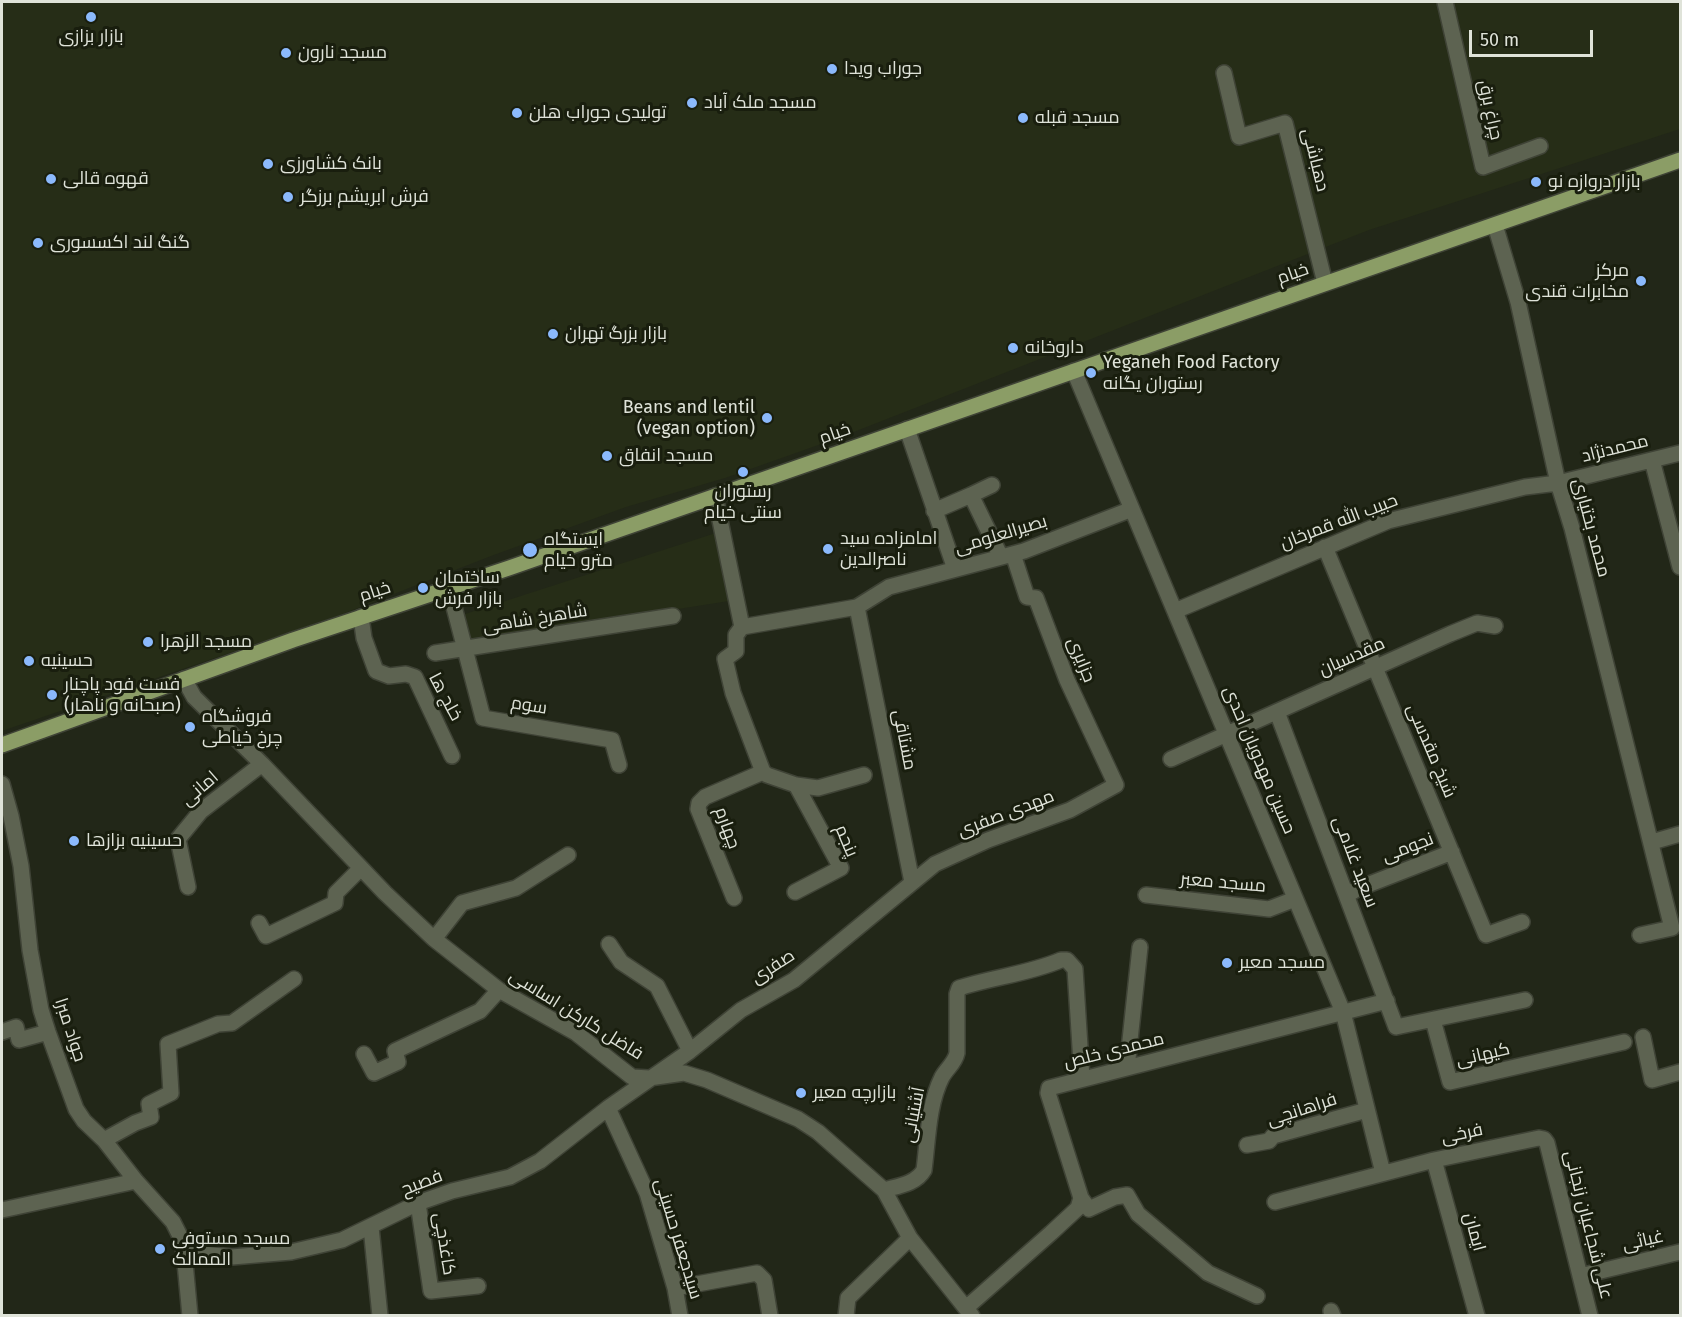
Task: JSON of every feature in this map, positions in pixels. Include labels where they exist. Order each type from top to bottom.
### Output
[{"type":"main road","name":"خیام","points":[[2,745],[361,617],[1680,160]]},
{"type":"street","name":"چراغ برق","points":[[1445,2],[1483,167],[1540,147]]},
{"type":"street","name":"دهباشی","points":[[1224,73],[1239,137],[1286,123],[1325,284]]},
{"type":"street","name":"محمد بختیاری","points":[[1495,225],[1518,302],[1558,483],[1652,842],[1672,928],[1640,935]]},
{"type":"street","name":"حسین مهدویان احدی","points":[[1074,371],[1343,1012],[1383,1173]]},
{"type":"street","points":[[906,429],[955,569]]},
{"type":"street","name":"محمدنژاد","points":[[1558,483],[1680,453]]},
{"type":"street","points":[[1652,460],[1680,567]]},
{"type":"street","name":"حبیب الله قمرخان","points":[[1175,611],[1388,520],[1525,487],[1558,483]]},
{"type":"street","points":[[934,511],[992,485]]},
{"type":"street","name":"جزایری","points":[[971,495],[1007,556],[1027,597],[1036,598],[1067,680],[1116,785]]},
{"type":"street","points":[[715,496],[742,627],[736,635],[736,651],[725,659],[733,693],[763,771],[775,779],[818,788],[864,775]]},
{"type":"street","name":"بصیرالعلومی","points":[[742,627],[857,607],[889,587],[1024,551],[1132,509]]},
{"type":"street","name":"شیخ مقدسی","points":[[1325,547],[1486,935],[1522,922]]},
{"type":"street","name":"شاهرخ شاهی","points":[[452,587],[465,650],[674,616]]},
{"type":"street","name":"مشتاقی","points":[[857,607],[912,882]]},
{"type":"street","name":"خلج ها","points":[[361,617],[364,638],[376,671],[389,676],[406,674],[415,677],[452,756]]},
{"type":"street","name":"مقدسیان","points":[[1226,734],[1477,623],[1494,626]]},
{"type":"street","points":[[435,653],[465,650]]},
{"type":"street","name":"سوم","points":[[465,650],[483,718],[612,740],[619,765]]},
{"type":"street","name":"فاضل کارکن اساسی","points":[[184,679],[194,697],[262,764],[360,867],[434,939],[499,990],[576,1033],[632,1077],[649,1078],[684,1073],[707,1080],[798,1119],[818,1131],[884,1190],[910,1238],[969,1312]]},
{"type":"street","name":"سعید غلامی","points":[[1276,712],[1396,1027],[1433,1020]]},
{"type":"street","points":[[1171,759],[1226,734]]},
{"type":"street","name":"امانی","points":[[188,887],[178,839],[201,811],[262,764]]},
{"type":"street","name":"چهارم","points":[[734,898],[698,809],[699,803],[705,797],[763,771]]},
{"type":"street","name":"جواد مبرا","points":[[2,784],[6,817],[21,866],[30,950],[41,1010],[48,1032],[76,1109],[173,1222],[184,1252],[190,1316]]},
{"type":"street","name":"پنجم","points":[[795,892],[841,868],[796,785]]},
{"type":"street","name":"مهدی صفری","points":[[912,882],[935,864],[988,840],[1070,810],[1116,785]]},
{"type":"street","points":[[1652,842],[1680,834]]},
{"type":"street","name":"نجومی","points":[[1347,895],[1452,852]]},
{"type":"street","points":[[434,939],[462,903],[516,888],[568,855]]},
{"type":"street","points":[[259,923],[266,936],[335,903],[336,893],[360,867]]},
{"type":"street","name":"صفری","points":[[649,1078],[690,1051],[741,1010],[794,980],[912,882]]},
{"type":"street","name":"مسجد معبر","points":[[1146,895],[1269,909],[1295,899]]},
{"type":"street","points":[[609,944],[621,962],[657,986],[690,1051]]},
{"type":"street","points":[[1127,1068],[1140,947]]},
{"type":"street","name":"آشتیانی","points":[[884,1190],[912,1182],[920,1177],[924,1170],[931,1112],[942,1077],[956,1059],[959,988],[981,981],[1015,975],[1061,960],[1072,963],[1075,969],[1082,1078]]},
{"type":"street","points":[[104,1140],[151,1117],[149,1104],[171,1093],[168,1044],[218,1024],[232,1023],[294,979]]},
{"type":"street","points":[[364,1054],[374,1072],[398,1062],[395,1051],[480,1011],[499,990]]},
{"type":"street","name":"محمدی خلص","points":[[1082,1198],[1048,1093],[1049,1088],[1387,1000]]},
{"type":"street","points":[[1433,1020],[1525,1000]]},
{"type":"street","name":"کیهانی","points":[[1433,1020],[1450,1082],[1624,1042]]},
{"type":"street","points":[[2,1032],[16,1027],[19,1040],[48,1032]]},
{"type":"street","points":[[1643,1036],[1652,1080],[1680,1072]]},
{"type":"street","name":"فصیح","points":[[184,1252],[232,1257],[291,1252],[342,1240],[418,1203],[452,1191],[510,1177],[540,1161],[649,1078]]},
{"type":"street","name":"سیدجعفر حسینی","points":[[608,1108],[646,1193],[675,1288],[680,1316]]},
{"type":"street","name":"فراهانچی","points":[[1247,1145],[1269,1141],[1273,1136],[1367,1110]]},
{"type":"street","name":"فرخی","points":[[1275,1202],[1434,1160],[1539,1137],[1548,1143]]},
{"type":"street","name":"علی شجاعیان زنجانی","points":[[1548,1143],[1590,1316]]},
{"type":"street","name":"ایمان","points":[[1434,1160],[1477,1316]]},
{"type":"street","points":[[2,1210],[136,1181]]},
{"type":"street","points":[[1082,1198],[1089,1209],[1115,1197],[1127,1195],[1138,1214],[1208,1273],[1257,1296]]},
{"type":"street","points":[[969,1312],[1078,1208],[1082,1198]]},
{"type":"street","name":"کاغذچی","points":[[418,1203],[431,1291],[478,1286]]},
{"type":"street","points":[[371,1227],[380,1316]]},
{"type":"street","points":[[846,1316],[848,1298],[910,1238]]},
{"type":"street","name":"غیاثی","points":[[1580,1276],[1680,1252]]},
{"type":"street","points":[[675,1288],[757,1274],[764,1280],[770,1316]]},
{"type":"shaded area","name":"بازار بزرگ تهران","points":[[2,2],[1680,2],[1680,129],[1369,230],[841,437],[725,478],[626,507],[491,556],[340,615],[2,731]]},
{"type":"shaded area","points":[[716,533],[729,601],[469,642],[462,615]]},
{"type":"place","name":"بازار بزازی","points":[[91,17]]},
{"type":"place","name":"مسجد نارون","points":[[286,53]]},
{"type":"place","name":"جوراب ویدا","points":[[832,69]]},
{"type":"place","name":"مسجد ملک آباد","points":[[692,103]]},
{"type":"place","name":"تولیدی جوراب هلن","points":[[517,113]]},
{"type":"place","name":"مسجد قبله","points":[[1023,118]]},
{"type":"place","name":"بانک کشاورزی","points":[[268,164]]},
{"type":"place","name":"قهوه قالی","points":[[51,179]]},
{"type":"place","name":"بازار دروازه نو","points":[[1536,182]]},
{"type":"place","name":"فرش ابريشم برزگر","points":[[288,197]]},
{"type":"place","name":"گنگ لند اکسسوری","points":[[38,243]]},
{"type":"place","name":"مرکز مخابرات قندی","points":[[1641,281]]},
{"type":"place","name":"بازار بزرگ تهران","points":[[553,334]]},
{"type":"place","name":"داروخانه","points":[[1013,348]]},
{"type":"place","name":"Yeganeh Food Factory رستوران یگانه","points":[[1091,373]]},
{"type":"place","name":"Beans and lentil (vegan option)","points":[[767,418]]},
{"type":"place","name":"مسجد انفاق","points":[[607,456]]},
{"type":"place","name":"رستوران سنتی خیام","points":[[743,472]]},
{"type":"place","name":"امامزاده سید ناصرالدین","points":[[828,549]]},
{"type":"place","name":"ایستگاه مترو خیام","points":[[530,550]]},
{"type":"place","name":"ساختمان بازار فرش","points":[[423,588]]},
{"type":"place","name":"مسجد الزهرا","points":[[148,642]]},
{"type":"place","name":"حسینیه","points":[[29,661]]},
{"type":"place","name":"فست فود پاچنار (صبحانه و ناهار)","points":[[52,695]]},
{"type":"place","name":"فروشگاه چرخ خیاطی","points":[[190,727]]},
{"type":"place","name":"حسینیه بزازها","points":[[74,841]]},
{"type":"place","name":"مسجد معیر","points":[[1227,963]]},
{"type":"place","name":"بازارچه معیر","points":[[801,1093]]},
{"type":"place","name":"مسجد مستوفی الممالک","points":[[160,1249]]}]
